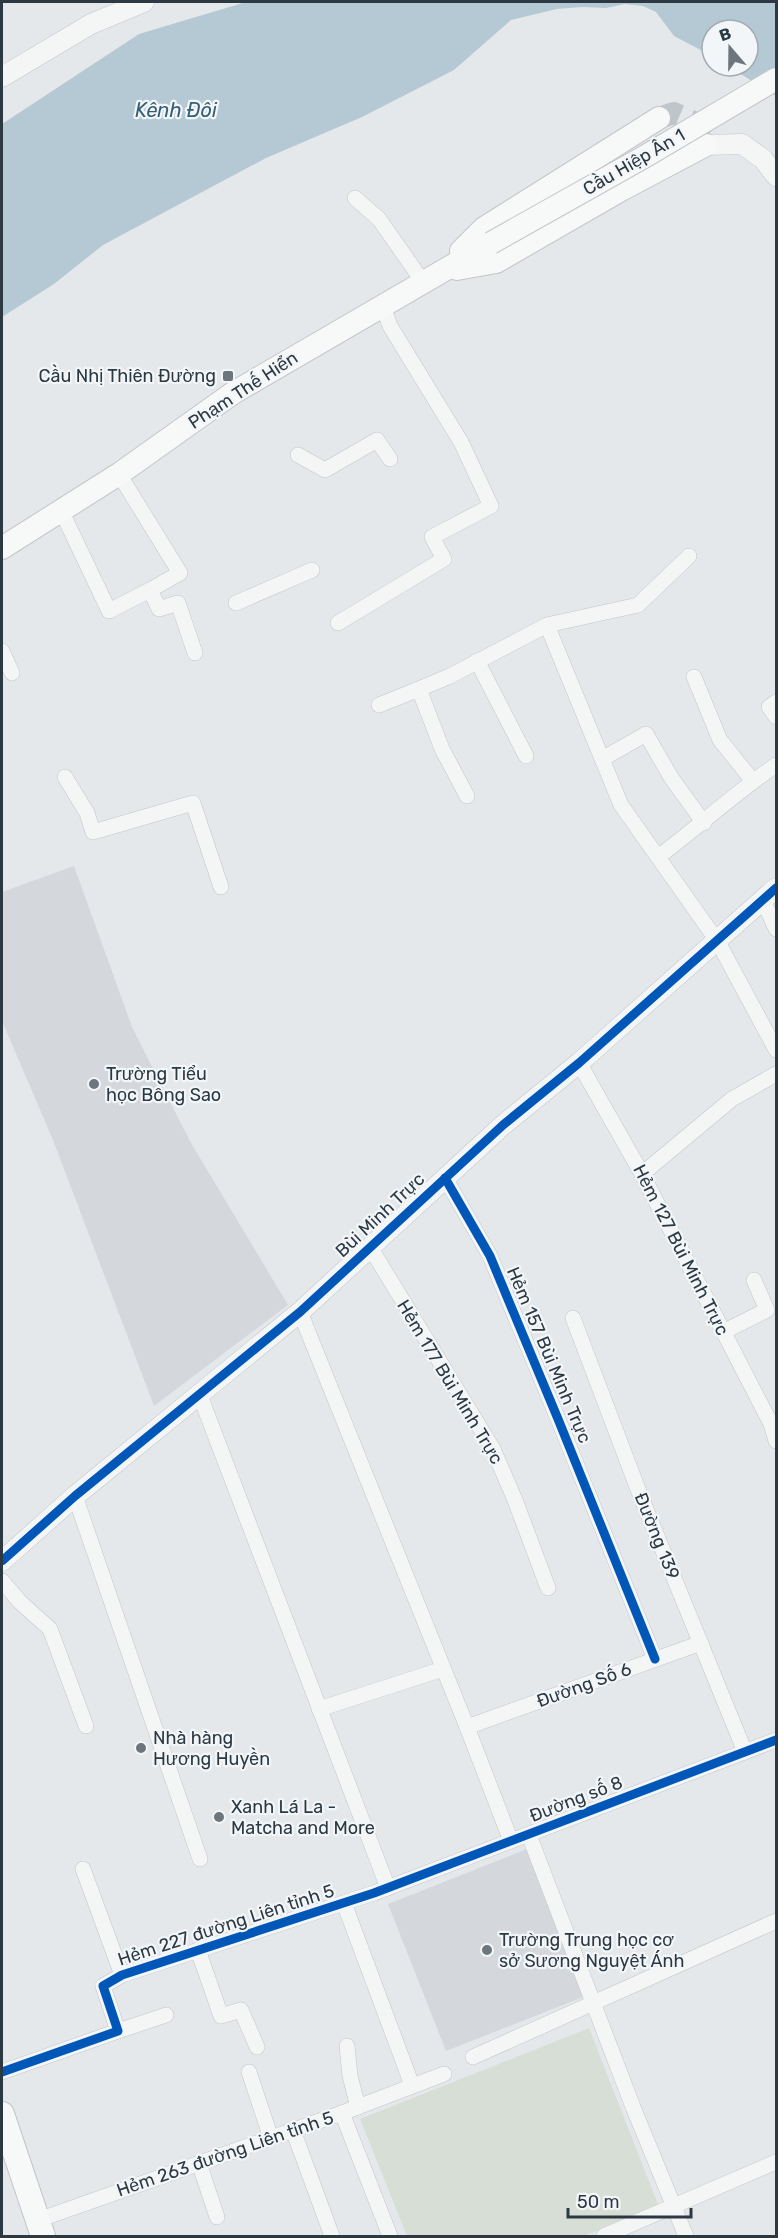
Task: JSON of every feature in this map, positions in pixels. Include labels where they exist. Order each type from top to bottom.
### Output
[{"type":"main road","name":"Cầu Hiệp Ân 1","points":[[491,243],[777,79]]},
{"type":"main road","points":[[430,278],[484,228],[659,118]]},
{"type":"main road","points":[[430,278],[496,262],[621,190],[706,145]]},
{"type":"main road","name":"Phạm Thế Hiển","points":[[2,548],[119,474],[233,393],[491,243]]},
{"type":"main road","points":[[2,2114],[40,2228]]},
{"type":"street","points":[[2,77],[91,24],[144,2]]},
{"type":"street","points":[[706,145],[742,144],[763,159],[777,176]]},
{"type":"street","points":[[355,198],[379,219],[430,278]]},
{"type":"street","points":[[338,623],[444,559],[432,537],[491,506],[461,442],[390,326],[383,306]]},
{"type":"street","points":[[298,455],[325,470],[377,440],[390,459]]},
{"type":"street","points":[[61,510],[109,611],[180,573],[119,474]]},
{"type":"street","points":[[379,705],[477,662],[547,625],[638,605],[689,556]]},
{"type":"street","points":[[236,603],[312,570]]},
{"type":"street","points":[[150,590],[159,609],[178,603],[195,653]]},
{"type":"street","points":[[547,625],[621,805],[718,942],[777,1050]]},
{"type":"street","points":[[2,651],[12,673]]},
{"type":"street","points":[[477,662],[526,756]]},
{"type":"street","points":[[694,677],[720,740],[753,781]]},
{"type":"street","points":[[419,689],[442,749],[467,796]]},
{"type":"street","points":[[777,702],[769,707],[777,717]]},
{"type":"street","points":[[602,759],[646,734],[672,779],[704,823]]},
{"type":"street","points":[[658,857],[704,823],[753,781],[777,765]]},
{"type":"street","points":[[65,777],[87,813],[93,832],[193,803],[221,887]]},
{"type":"street","points":[[770,894],[777,929]]},
{"type":"street","name":"Bùi Minh Trực","points":[[2,1561],[75,1496],[300,1312],[503,1125],[579,1063],[770,894]]},
{"type":"street","name":"Hẻm 127 Bùi Minh Trực","points":[[579,1063],[642,1174],[771,1424],[777,1441]]},
{"type":"street","points":[[642,1174],[732,1099],[777,1074]]},
{"type":"street","name":"Hẻm 157 Bùi Minh Trực","points":[[445,1178],[490,1256],[655,1659]]},
{"type":"street","name":"Hẻm 177 Bùi Minh Trực","points":[[370,1247],[493,1449],[548,1588]]},
{"type":"street","points":[[723,1332],[767,1310],[754,1280]]},
{"type":"street","points":[[300,1312],[511,1841]]},
{"type":"street","name":"Đường 139","points":[[573,1318],[639,1492],[745,1752]]},
{"type":"street","points":[[199,1393],[388,1888]]},
{"type":"street","points":[[75,1496],[200,1859]]},
{"type":"street","points":[[2,1581],[20,1602],[50,1629],[86,1726]]},
{"type":"street","name":"Đường Số 6","points":[[467,1727],[701,1643]]},
{"type":"street","points":[[319,1709],[443,1669]]},
{"type":"street","name":"Đường số 8","points":[[388,1888],[777,1740]]},
{"type":"street","points":[[529,1834],[686,2236]]},
{"type":"street","points":[[83,1869],[122,1975]]},
{"type":"street","name":"Hẻm 227 đường Liên tỉnh 5","points":[[118,2031],[103,1986],[122,1975],[388,1888]]},
{"type":"street","points":[[344,1903],[412,2085]]},
{"type":"street","points":[[473,2057],[777,1921]]},
{"type":"street","points":[[198,1950],[221,2016],[241,2010],[257,2047]]},
{"type":"street","points":[[2,2072],[166,2015]]},
{"type":"street","points":[[347,2046],[350,2076],[358,2107]]},
{"type":"street","points":[[249,2072],[271,2138]]},
{"type":"street","name":"Hẻm 263 đường Liên tỉnh 5","points":[[40,2228],[199,2163],[342,2113],[444,2074]]},
{"type":"street","points":[[342,2113],[390,2236]]},
{"type":"street","points":[[293,2130],[332,2236]]},
{"type":"street","points":[[604,2236],[777,2162]]},
{"type":"street","points":[[199,2163],[217,2217]]},
{"type":"shaded area","name":"Trường Tiểu học Bông Sao","points":[[74,866],[132,1027],[191,1143],[288,1305],[154,1406],[53,1140],[2,1021],[2,892]]},
{"type":"shaded area","name":"Trường Trung học cơ sở Sương Nguyệt Ánh","points":[[527,1849],[586,1996],[446,2051],[388,1904]]},
{"type":"shaded area","points":[[589,2028],[659,2207],[584,2236],[407,2236],[360,2119]]},
{"type":"water","name":"Kênh Đôi","points":[[246,2],[776,2],[776,96],[747,78],[760,78],[760,18],[700,18],[700,50],[674,36],[656,12],[643,6],[625,4],[606,8],[557,9],[511,20],[454,70],[362,117],[266,158],[103,245],[54,284],[2,317],[2,124],[139,34]]},
{"type":"tunnel","points":[[659,118],[674,113],[690,120],[704,141]]},
{"type":"cycle path","points":[[2,1561],[75,1496],[300,1312],[503,1125],[579,1063],[776,888]]},
{"type":"cycle path","points":[[445,1178],[490,1256],[655,1659]]},
{"type":"cycle path","points":[[2,2072],[118,2031],[103,1986],[122,1975],[374,1893],[776,1740]]},
{"type":"place","name":"Cầu Nhị Thiên Đường","points":[[228,376]]},
{"type":"place","name":"Trường Tiểu học Bông Sao","points":[[94,1084]]},
{"type":"place","name":"Nhà hàng Hương Huyền","points":[[141,1748]]},
{"type":"place","name":"Xanh Lá La - Matcha and More","points":[[219,1817]]},
{"type":"place","name":"Trường Trung học cơ sở Sương Nguyệt Ánh","points":[[487,1950]]}]
